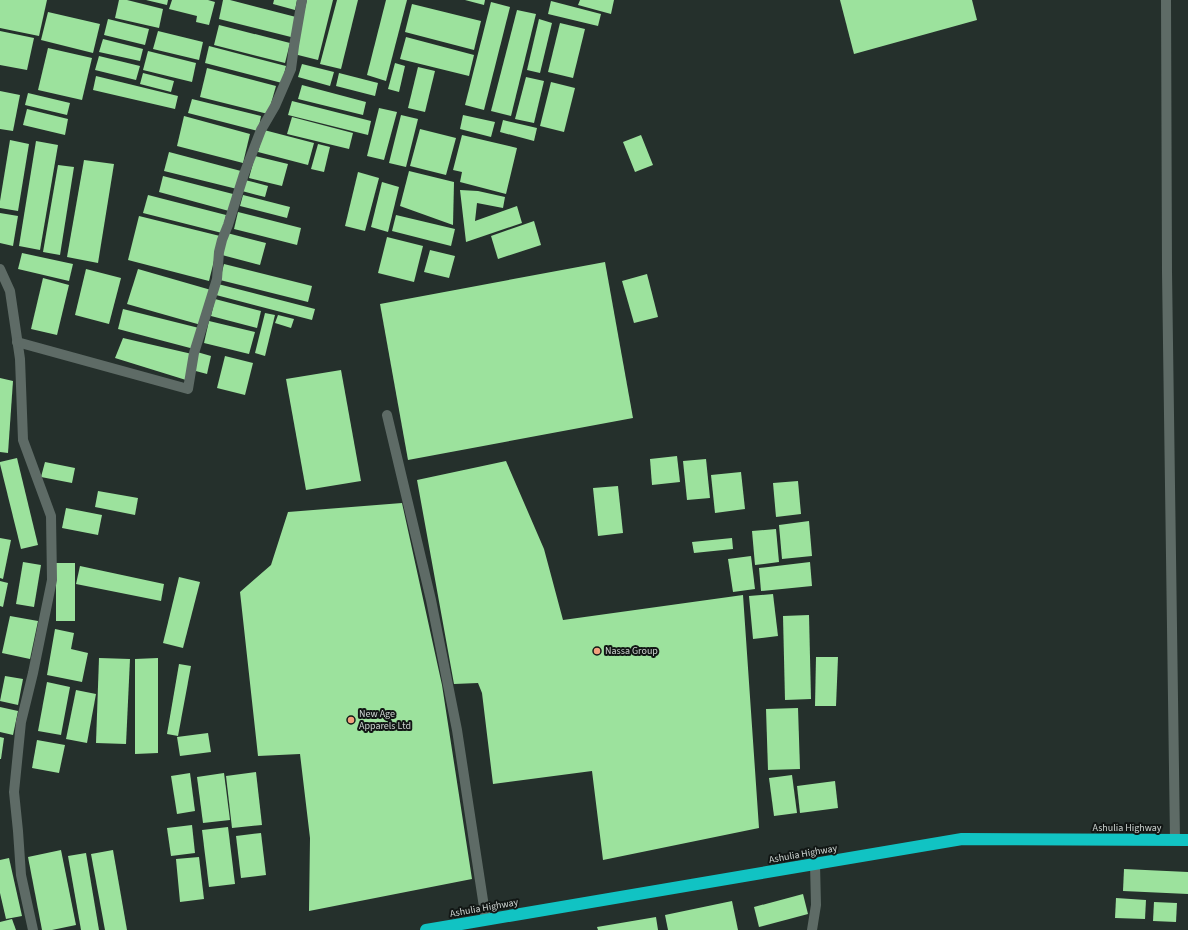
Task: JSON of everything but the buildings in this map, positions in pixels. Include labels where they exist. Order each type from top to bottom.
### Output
[{"type":"highway","name":"Ashulia Highway","points":[[426,930],[962,839],[1188,840]]},
{"type":"street","points":[[17,342],[188,389],[194,353],[217,279],[219,252],[222,240],[244,174],[261,130],[275,106],[291,69],[302,0]]},
{"type":"street","points":[[1166,0],[1167,272],[1175,840]]},
{"type":"street","points":[[0,269],[10,291],[20,359],[23,440],[51,516],[52,580],[33,673],[21,722],[14,792],[21,875],[33,930]]},
{"type":"street","points":[[387,415],[434,616],[457,730],[486,920]]},
{"type":"street","points":[[812,930],[816,905],[815,864]]},
{"type":"place","name":"Nassa Group","points":[[597,651]]},
{"type":"place","name":"New Age Apparels Ltd","points":[[351,720]]}]
